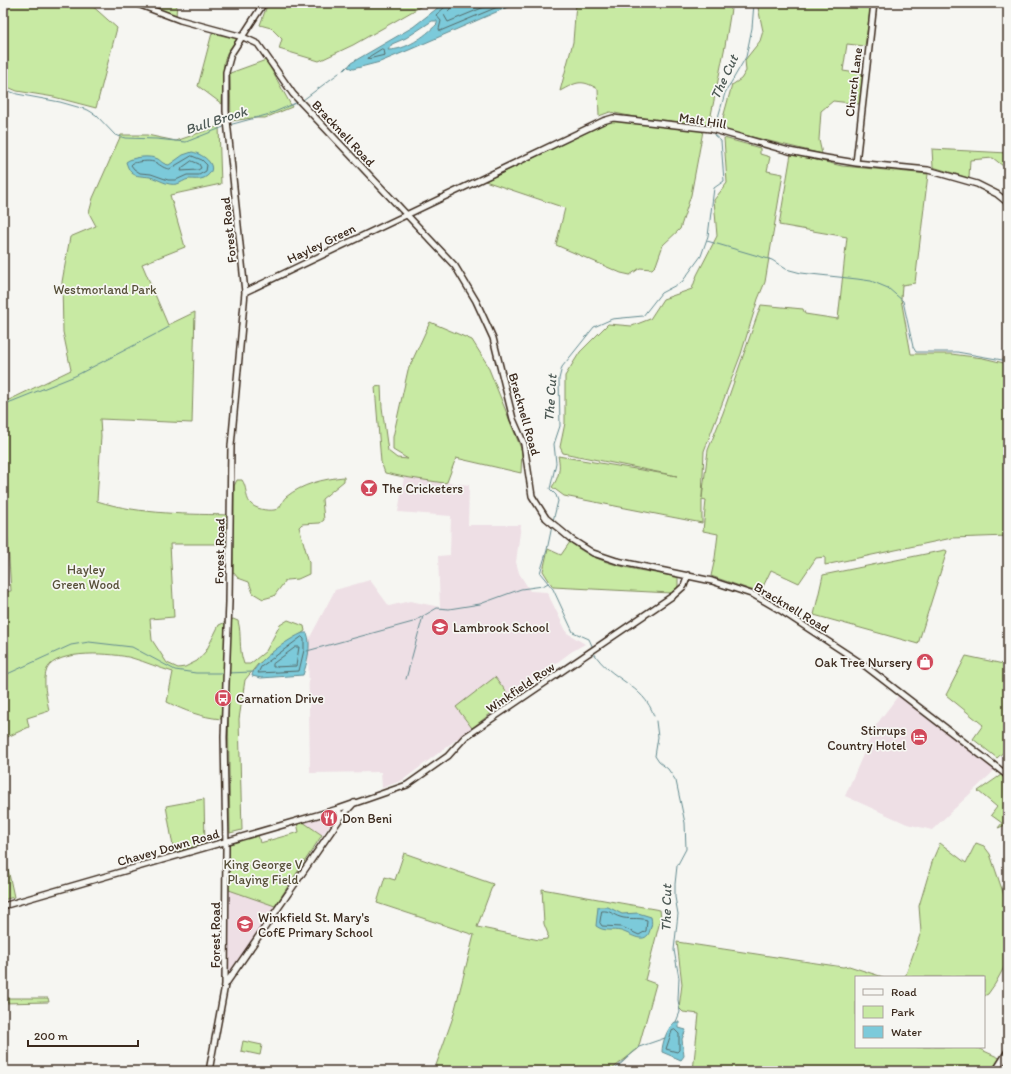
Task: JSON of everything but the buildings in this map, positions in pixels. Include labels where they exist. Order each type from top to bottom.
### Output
[{"type":"main road","name":"Bracknell Road","points":[[135,3],[180,20],[243,37],[262,47],[279,75],[300,101],[455,266],[476,301],[493,338],[514,419],[524,444],[532,496],[542,514],[552,524],[571,539],[593,553],[617,561],[688,575],[754,595],[780,610],[864,665],[1008,776]]},
{"type":"main road","name":"Church Lane","points":[[856,163],[874,3]]},
{"type":"main road","name":"Forest Road","points":[[209,1071],[225,985],[226,842],[224,738],[229,602],[231,446],[245,292],[228,126],[226,79],[227,63],[234,47],[243,37],[263,5]]},
{"type":"main road","name":"Malt Hill","points":[[406,215],[603,121],[613,118],[715,131],[789,151],[856,163],[928,170],[947,174],[988,189],[1008,203]]},
{"type":"main road","name":"Hayley Green","points":[[245,292],[406,215]]},
{"type":"main road","name":"Winkfield Row","points":[[338,809],[354,802],[407,785],[448,756],[465,737],[674,595],[684,586],[688,575]]},
{"type":"main road","points":[[225,985],[341,817],[354,802]]},
{"type":"main road","points":[[338,809],[341,817]]},
{"type":"main road","name":"Chavey Down Road","points":[[3,906],[338,809]]},
{"type":"main road","points":[[996,1071],[1008,1052]]},
{"type":"shaded area","name":"Lambrook School","points":[[404,477],[469,485],[468,525],[521,525],[516,562],[519,573],[530,591],[547,592],[567,633],[585,644],[571,652],[403,780],[382,788],[381,772],[310,773],[308,641],[335,590],[370,580],[389,606],[410,601],[440,607],[438,556],[450,555],[451,516],[398,512]]},
{"type":"shaded area","points":[[898,696],[944,729],[995,770],[932,830],[907,824],[845,796],[876,725]]},
{"type":"shaded area","points":[[337,811],[339,816],[332,826],[330,825],[322,835],[303,822]]},
{"type":"shaded area","name":"Winkfield St. Mary's CofE Primary School","points":[[229,890],[275,906],[230,972],[229,972]]},
{"type":"green space","points":[[3,3],[89,3],[117,28],[96,108],[54,97],[17,91],[3,85]]},
{"type":"green space","points":[[142,3],[177,3],[176,16]]},
{"type":"green space","points":[[268,3],[427,3],[353,45],[319,61],[279,49],[282,39],[271,28],[260,25]]},
{"type":"green space","points":[[576,3],[732,3],[709,125],[634,117],[610,112],[599,116],[598,89],[587,84],[579,83],[571,85],[560,91],[573,42]]},
{"type":"green space","points":[[757,3],[871,4],[865,46],[847,44],[843,71],[863,74],[859,104],[833,101],[821,111],[819,140],[822,154],[728,131],[721,125],[732,85],[741,79],[746,71],[745,60],[760,41],[763,31]]},
{"type":"green space","points":[[212,33],[237,39],[227,53],[224,62],[222,104],[198,86]]},
{"type":"green space","points":[[266,60],[292,107],[265,118],[231,121],[230,73]]},
{"type":"green space","points":[[612,120],[703,131],[691,195],[680,229],[663,245],[656,265],[652,269],[640,268],[630,275],[621,273],[556,245],[565,208],[485,181]]},
{"type":"green space","name":"Hayley Green Wood","points":[[219,126],[221,184],[170,195],[185,247],[142,264],[168,325],[195,312],[192,423],[100,419],[101,436],[97,501],[131,509],[165,513],[234,515],[234,486],[237,480],[242,480],[248,500],[252,505],[261,509],[271,510],[279,508],[286,497],[292,492],[306,485],[328,479],[344,477],[344,481],[322,499],[324,520],[320,523],[302,524],[299,527],[309,562],[309,574],[298,579],[286,580],[274,596],[263,599],[253,593],[249,582],[238,578],[233,572],[233,549],[230,544],[170,544],[174,617],[150,619],[152,640],[167,663],[178,668],[185,667],[197,661],[206,651],[219,625],[233,619],[238,621],[241,652],[244,664],[250,664],[266,651],[280,625],[288,620],[304,626],[305,631],[258,664],[245,680],[239,719],[242,830],[230,833],[228,698],[222,698],[221,719],[187,711],[167,702],[173,672],[124,656],[86,654],[62,658],[53,663],[47,669],[45,690],[49,711],[27,718],[29,727],[3,739],[3,592],[11,591],[3,466],[3,398],[9,400],[71,370],[63,332],[62,282],[70,237],[96,226],[89,213],[93,198],[121,135],[147,135],[176,141]]},
{"type":"green space","points":[[724,138],[760,148],[760,154],[770,157],[767,171],[783,174],[765,282],[758,299],[741,354],[704,451],[702,498],[708,450],[723,413],[761,305],[803,309],[805,314],[838,319],[847,237],[779,225],[791,154],[842,166],[928,174],[915,283],[902,285],[901,299],[911,354],[951,354],[983,358],[1008,364],[1008,536],[952,538],[825,565],[825,557],[816,558],[799,583],[771,570],[760,593],[711,576],[718,534],[703,531],[706,500],[702,499],[702,523],[564,496],[552,487],[559,472],[558,456],[677,476],[563,453],[560,447],[565,423],[565,376],[580,352],[608,324],[632,326],[650,319],[663,299],[692,289],[697,275],[717,236],[714,200],[727,183]]},
{"type":"green space","points":[[932,149],[1008,153],[1008,170],[993,158],[970,160],[969,178],[933,167]]},
{"type":"green space","points":[[430,322],[472,340],[487,364],[522,451],[521,473],[456,458],[447,482],[444,483],[385,473],[381,462],[375,387],[381,386],[382,407],[388,451],[397,458],[408,459],[393,450],[393,437],[408,370]]},
{"type":"green space","points":[[570,542],[581,550],[607,562],[678,577],[678,588],[671,593],[553,587],[543,571],[548,549],[561,555]]},
{"type":"green space","points":[[945,550],[947,551],[918,644],[814,615],[823,575]]},
{"type":"green space","points":[[966,656],[1008,665],[1008,748],[997,758],[973,739],[983,725],[946,695]]},
{"type":"green space","points":[[495,677],[511,698],[472,728],[456,707]]},
{"type":"green space","points":[[1001,775],[1008,780],[1008,824],[998,828],[1002,823],[991,815],[997,807],[978,791]]},
{"type":"green space","points":[[204,799],[205,844],[174,852],[166,806]]},
{"type":"green space","name":"King George V Playing Field","points":[[303,822],[322,835],[275,906],[229,890],[229,843],[258,834],[260,843],[299,832],[297,823]]},
{"type":"green space","points":[[940,843],[966,863],[976,843],[984,846],[990,854],[1008,907],[1008,960],[995,984],[988,994],[985,996],[985,976],[905,976],[921,932],[919,906],[933,859]]},
{"type":"green space","points":[[3,846],[14,897],[3,900]]},
{"type":"green space","points":[[404,853],[493,884],[477,927],[539,940],[547,939],[548,934],[544,924],[542,889],[660,910],[661,917],[645,980],[656,984],[638,1049],[612,1069],[612,1071],[434,1071],[453,1017],[474,935],[377,903],[385,877],[395,880]]},
{"type":"green space","points":[[677,942],[843,967],[849,966],[880,976],[855,976],[855,1048],[977,1048],[1002,1059],[994,1071],[693,1071],[699,1014],[683,1012],[679,1008],[682,984]]},
{"type":"green space","points":[[3,998],[48,998],[49,1002],[3,1003]]},
{"type":"green space","points":[[243,1041],[262,1045],[260,1055],[241,1051]]},
{"type":"water","points":[[444,3],[517,3],[380,62],[353,69],[348,67],[351,63],[413,27]],"holes":[[[432,21],[437,21],[437,24],[421,38],[401,48],[388,50],[392,44],[406,38]]]},
{"type":"water","points":[[192,152],[206,158],[211,166],[211,170],[204,178],[189,179],[177,184],[170,184],[150,177],[135,175],[130,171],[126,162],[137,158],[150,157],[158,159],[169,165],[183,155]]},
{"type":"water","points":[[303,633],[307,633],[309,648],[303,675],[261,678],[252,676],[258,665],[265,658],[282,645]]},
{"type":"water","points":[[598,907],[608,907],[622,914],[638,913],[651,917],[651,928],[648,935],[638,938],[621,931],[599,928],[596,926]]},
{"type":"water","points":[[675,1022],[679,1022],[679,1028],[686,1030],[682,1039],[684,1056],[681,1060],[662,1052],[666,1036]]},
{"type":"waterway","name":"The Cut","points":[[715,128],[725,93],[746,57],[752,28],[754,3]]},
{"type":"waterway","name":"Bull Brook","points":[[344,70],[348,66]]},
{"type":"waterway","name":"Bull Brook","points":[[303,100],[339,73]]},
{"type":"waterway","name":"Bull Brook","points":[[3,89],[17,94],[60,102],[88,110],[96,115],[115,135],[125,138],[186,142],[226,126]]},
{"type":"waterway","name":"Bull Brook","points":[[229,125],[270,114],[298,102]]},
{"type":"waterway","name":"The Cut","points":[[553,521],[558,501],[556,495],[550,489],[556,463],[554,444],[560,426],[559,379],[562,367],[594,327],[612,319],[643,316],[661,293],[682,282],[701,256],[708,236],[714,188],[724,181],[721,141],[714,135],[715,131]]},
{"type":"waterway","points":[[707,241],[772,260],[786,269],[801,273],[871,281],[888,288],[903,301],[913,347],[916,352],[957,352],[1008,361]]},
{"type":"waterway","points":[[158,333],[169,327]]},
{"type":"waterway","points":[[3,405],[75,376],[156,334]]},
{"type":"waterway","name":"The Cut","points":[[552,526],[540,573],[553,589],[573,632],[589,639],[593,648]]},
{"type":"waterway","points":[[307,651],[413,622],[437,608],[449,609],[480,604],[521,589],[543,586],[548,583]]},
{"type":"waterway","points":[[406,679],[423,616]]},
{"type":"waterway","points":[[3,676],[71,645],[89,642],[132,647],[175,670],[196,673],[225,673]]},
{"type":"waterway","name":"The Cut","points":[[594,653],[609,670],[643,696],[654,716]]},
{"type":"waterway","points":[[228,673],[253,672]]},
{"type":"waterway","name":"The Cut","points":[[656,721],[658,737],[655,756],[659,762],[668,769],[676,781],[685,823],[686,849],[677,866],[675,884],[675,897],[678,914],[674,950],[679,978],[678,1000],[680,1012],[676,1022]]},
{"type":"waterway","name":"The Cut","points":[[613,1071],[639,1047],[665,1038]]},
{"type":"place","name":"The Cricketers","points":[[369,488]]},
{"type":"place","name":"Lambrook School","points":[[440,627]]},
{"type":"place","name":"Oak Tree Nursery","points":[[925,662]]},
{"type":"place","name":"Carnation Drive","points":[[223,698]]},
{"type":"place","name":"Stirrups Country Hotel","points":[[919,737]]},
{"type":"place","name":"Don Beni","points":[[329,818]]},
{"type":"place","name":"Winkfield St. Mary's CofE Primary School","points":[[245,924]]},
{"type":"park label","name":"Westmorland Park","points":[[105,289]]}]
